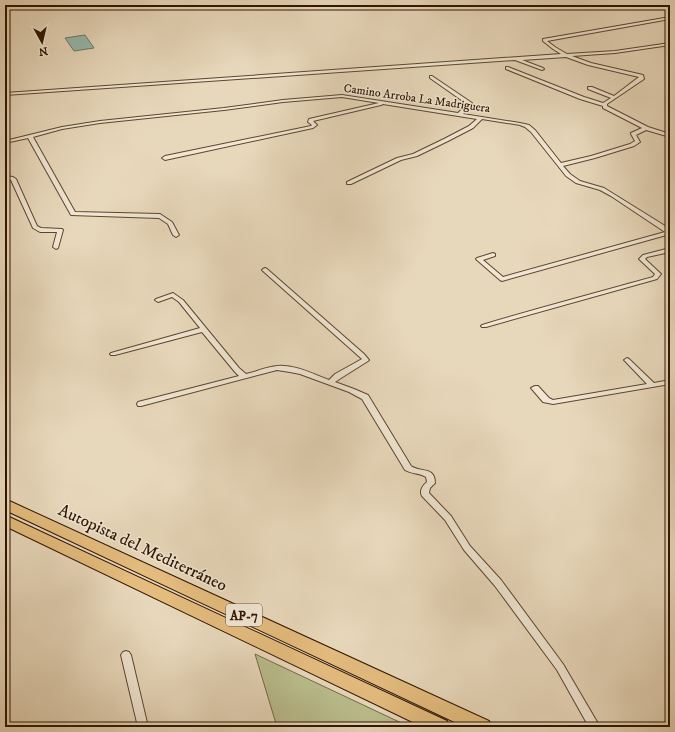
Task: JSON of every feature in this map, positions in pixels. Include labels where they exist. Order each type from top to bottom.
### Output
[{"type":"highway","name":"Autopista del Mediterráneo","points":[[5,504],[482,727]]},
{"type":"highway","name":"AP-7","points":[[5,520],[441,727]]},
{"type":"street","points":[[5,9],[29,5]]},
{"type":"street","points":[[605,106],[605,104],[614,97],[642,78],[566,55],[544,40],[670,18]]},
{"type":"street","points":[[5,94],[615,52],[670,44]]},
{"type":"street","points":[[514,58],[542,69]]},
{"type":"street","points":[[507,68],[605,106],[646,128],[670,136]]},
{"type":"street","points":[[432,78],[470,104],[460,114]]},
{"type":"street","points":[[590,88],[614,97]]},
{"type":"street","name":"Camino Arroba La Madriguera","points":[[5,142],[62,128],[100,122],[224,109],[290,100],[342,96],[527,126],[533,131],[568,174],[578,182],[613,194],[670,232]]},
{"type":"street","points":[[165,158],[313,127],[315,125],[310,122],[310,120],[384,103]]},
{"type":"street","points":[[349,183],[400,159],[446,140],[471,127],[481,118]]},
{"type":"street","points":[[560,165],[632,145],[638,142],[633,134],[646,128]]},
{"type":"street","points":[[30,136],[73,214],[160,216],[170,223],[176,236]]},
{"type":"street","points":[[5,178],[13,179],[35,227],[40,230],[60,230],[56,247]]},
{"type":"street","points":[[493,255],[480,259],[502,279],[670,232]]},
{"type":"street","points":[[484,326],[655,278],[658,274],[642,259],[646,256],[670,250]]},
{"type":"street","points":[[265,270],[366,360],[338,376],[330,383]]},
{"type":"street","points":[[158,300],[173,295],[181,301],[238,370],[244,376],[251,376]]},
{"type":"street","points":[[113,354],[204,330]]},
{"type":"street","points":[[627,360],[652,385]]},
{"type":"street","points":[[142,404],[277,368],[302,371],[354,391],[365,397],[408,468],[411,471],[426,473],[432,479],[431,483],[426,487],[425,494],[448,518],[467,548],[498,583],[560,667],[595,727]]},
{"type":"street","points":[[535,388],[546,400],[553,402],[670,382]]},
{"type":"street","points":[[126,655],[143,727]]},
{"type":"green space","points":[[255,654],[410,727],[277,727]]},
{"type":"water","points":[[85,35],[94,48],[74,51],[65,38]]}]
